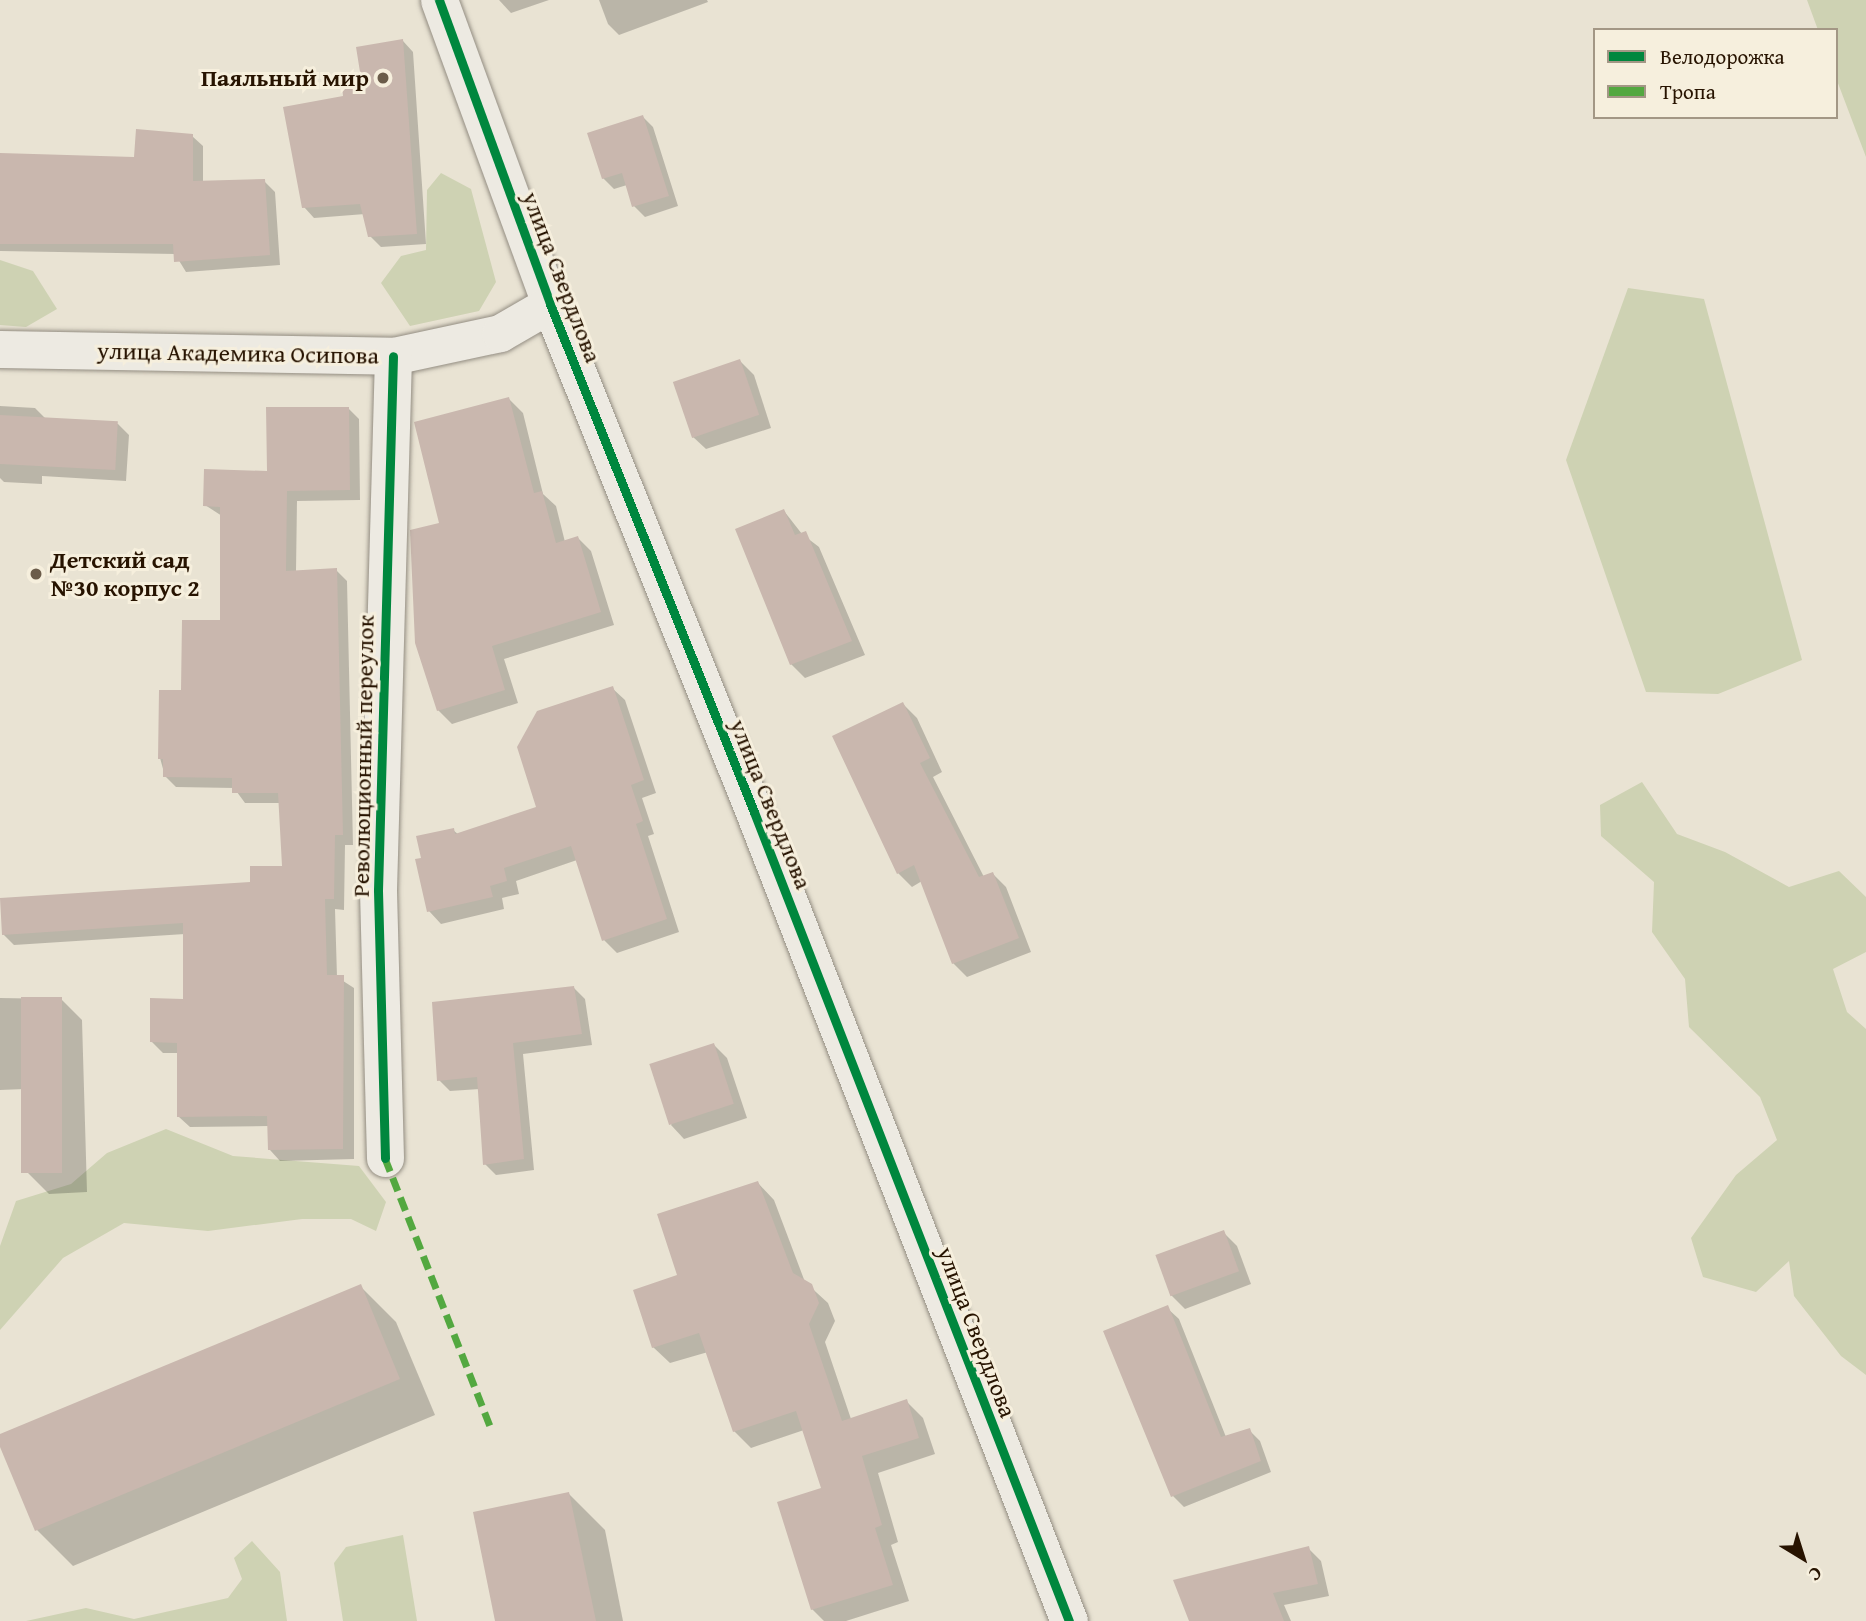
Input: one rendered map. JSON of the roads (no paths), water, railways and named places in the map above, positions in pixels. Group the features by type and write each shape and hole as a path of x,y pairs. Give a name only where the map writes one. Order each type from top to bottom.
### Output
{"street":[{"name":"улица Свердлова","path":"439,0 550,304 754,812 1069,1621"},
{"name":"улица Академика Осипова","path":"0,349 393,356 500,333 550,304"},
{"name":"Революционный переулок","path":"385,1158 378,890 393,356"}],"place":[{"name":"Паяльный мир","path":"383,78"},
{"name":"Детский сад №30 корпус 2","path":"36,574"}]}
